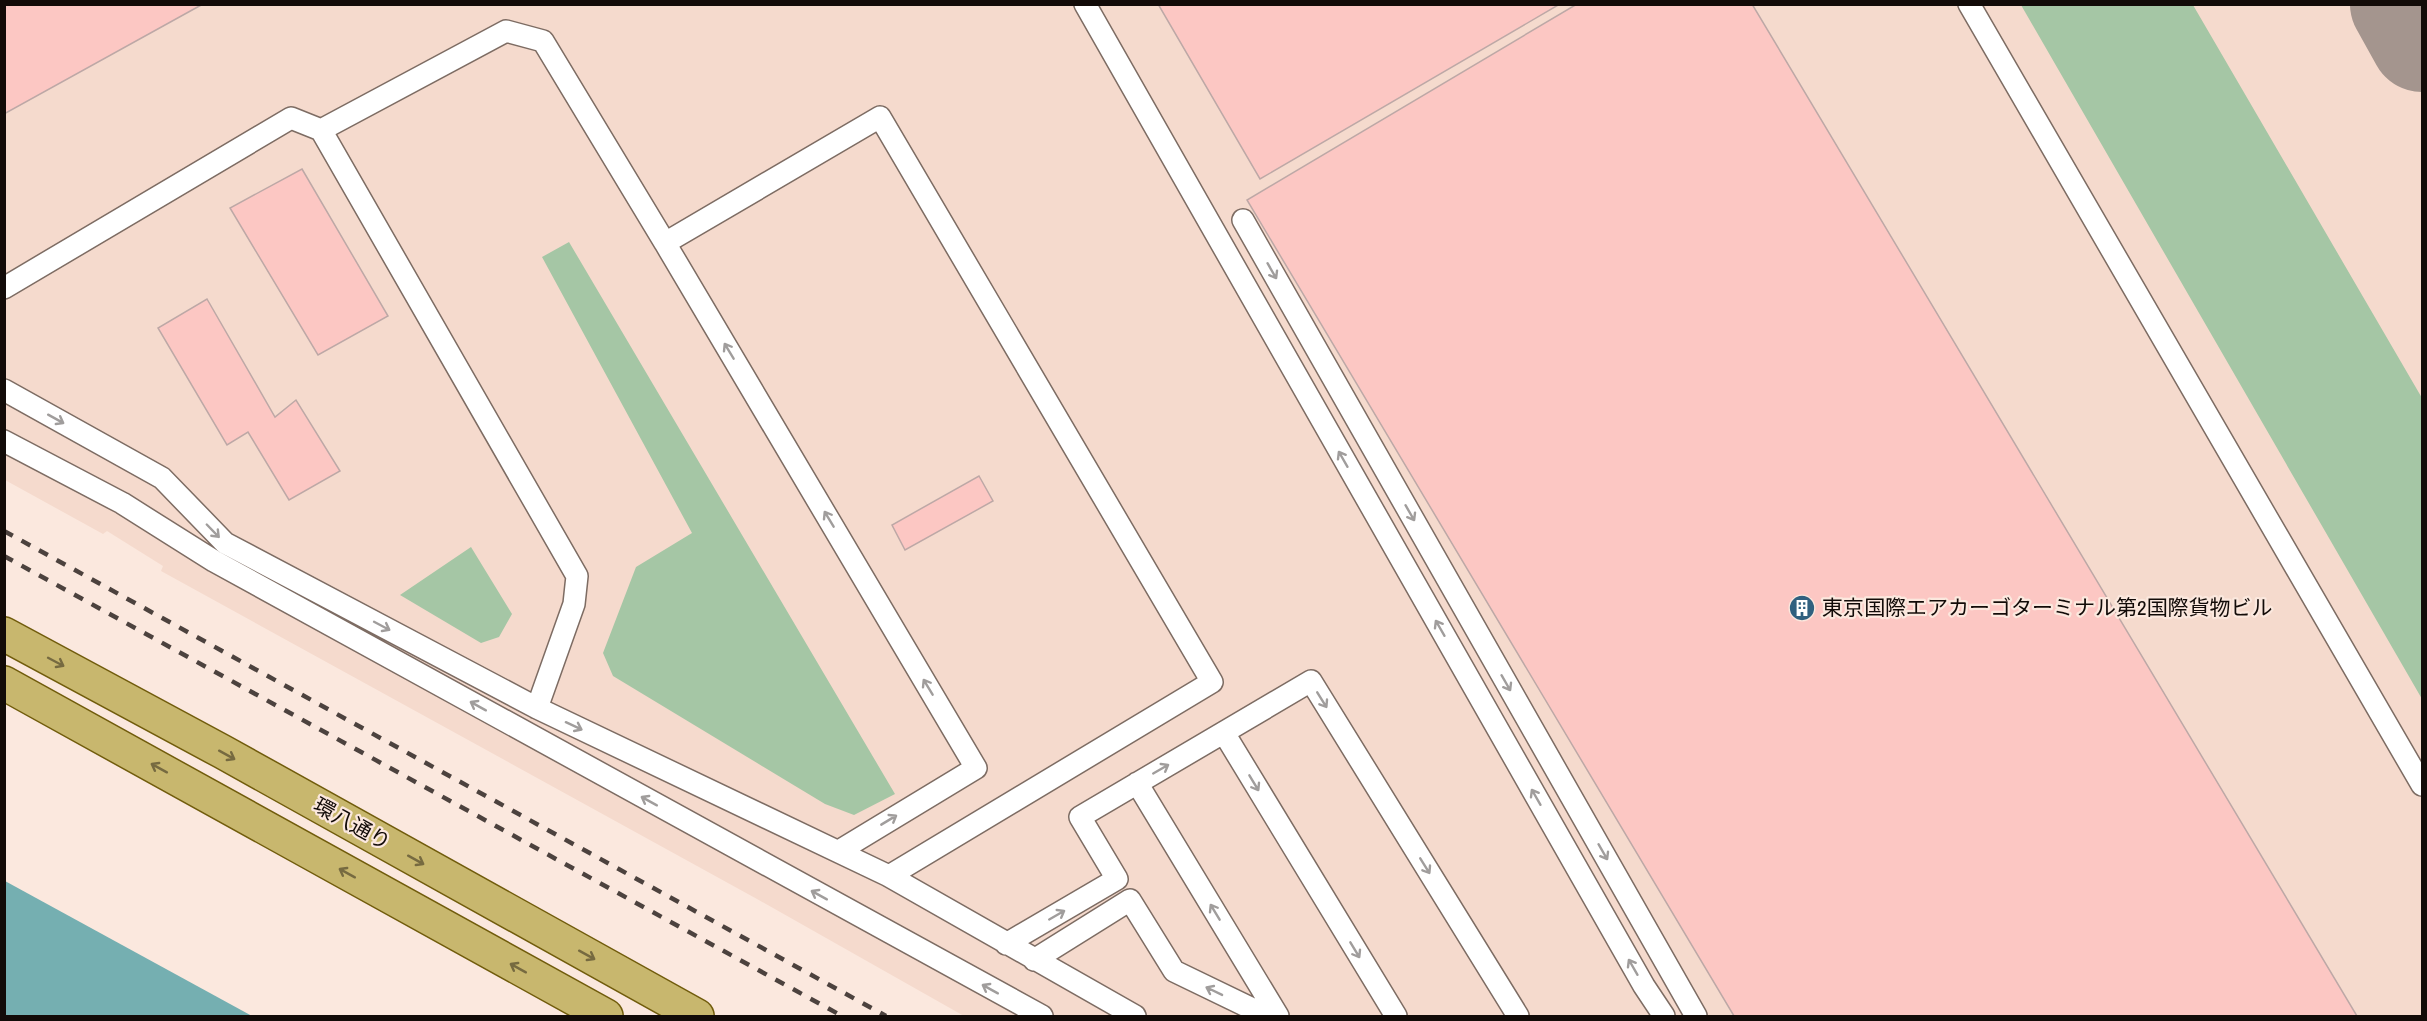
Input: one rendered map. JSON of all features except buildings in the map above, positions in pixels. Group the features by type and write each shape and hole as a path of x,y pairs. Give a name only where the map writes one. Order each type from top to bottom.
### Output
{"main road":[{"name":"環八通り","path":"4,634 223,752 698,1017"},
{"path":"4,683 606,1017"}],"lane":[{"path":"1085,4 1644,987 1664,1017"},
{"path":"1969,4 2422,785"},
{"path":"321,130 506,31 543,41 976,768 840,851"},
{"path":"665,243 880,117 1212,682 890,876"},
{"path":"4,288 291,118 321,130 577,576 573,604 537,708"},
{"path":"1243,220 1696,1017"},
{"path":"4,390 162,478 225,543 537,708 890,876 1135,1017"},
{"path":"4,441 122,503 214,561 1042,1017"},
{"path":"1006,944 1117,879 1080,817 1311,681 1518,1017"},
{"path":"1224,733 1396,1017"},
{"path":"1137,783 1278,1017"},
{"path":"1034,960 1130,900 1174,971 1267,1017"}],"shaded area":[{"path":"4,5 2422,5 2422,1016 964,1016 757,899 161,571 163,566 107,531 103,534 5,480"}],"green space":[{"path":"2021,5 2193,5 2422,398 2422,699"},
{"path":"569,242 895,794 854,815 825,804 613,676 603,653 636,567 692,533 542,257"},
{"path":"471,547 512,614 499,637 481,643 400,595"}],"water":[{"path":"5,881 252,1016 5,1016"}],"taxiway":[{"path":"2402,4 2422,40"}],"railway":[{"path":"4,531 886,1016"},
{"path":"4,556 842,1016"}],"place":[{"name":"東京国際エアカーゴターミナル第2国際貨物ビル","path":"1802,608"}]}
